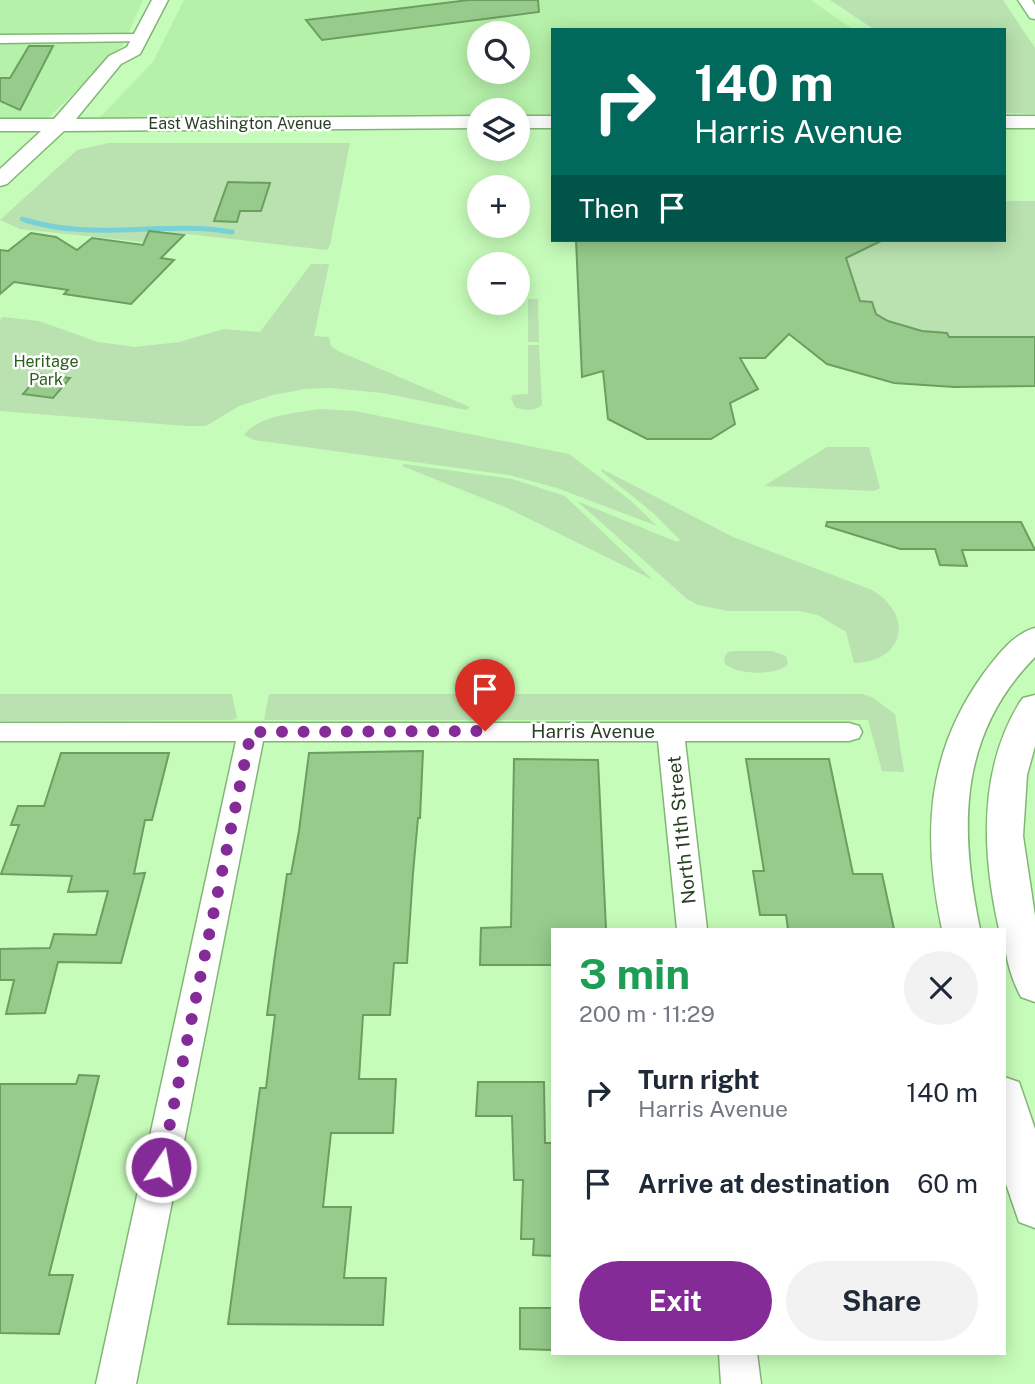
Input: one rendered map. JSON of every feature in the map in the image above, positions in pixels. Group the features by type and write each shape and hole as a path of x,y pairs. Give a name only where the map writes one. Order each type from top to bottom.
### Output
{"main road":[{"path":"0,201 66,130 136,62 138,44 160,0"},
{"name":"East Washington Avenue","path":"0,135 66,130 467,122"},
{"path":"530,122 551,122"},
{"path":"1006,122 1035,122"},
{"name":"East Washington Avenue","path":"0,125 66,130 467,138"},
{"path":"0,180 66,130"},
{"path":"530,138 551,138"},
{"path":"1006,138 1035,138"},
{"path":"961,928 951,891 947,804 960,746 986,692 1018,653 1035,638"},
{"path":"1035,706 1009,770 1003,836 1007,886 1035,986"},
{"path":"1006,1102 1035,1208"}],"street":[{"path":"1025,0 1035,15"},
{"path":"0,38 138,44"},
{"name":"North 11th Street","path":"670,731 692,928"},
{"name":"Harris Avenue","path":"0,732 849,732"},
{"path":"116,1384 251,732"},
{"path":"738,1355 741,1384"}],"shaded area":[{"path":"0,0 143,0 123,45 48,118 0,119"},
{"path":"184,0 811,0 851,28 551,28 551,116 530,117 530,98 467,98 467,117 99,118 153,62"}],"green space":[{"path":"830,0 1003,0 1035,48 1035,114 1006,113 1006,28 872,28"},
{"path":"109,143 350,143 330,245 327,250 161,231 142,242 20,229 0,220 77,150"},
{"path":"1006,201 1035,201 1035,386 954,387 783,326 774,326 751,242 1006,242"},
{"name":"Heritage Park","path":"311,264 329,264 314,336 329,337 331,346 338,351 470,407 466,410 383,393 330,388 273,395 239,406 206,426 0,411 0,320 3,317 39,321 98,342 135,347 179,342 224,329 260,332"},
{"path":"530,299 538,299 539,342 528,342"},
{"path":"528,345 539,345 542,405 525,410 515,407 511,398 513,395 528,394"},
{"path":"320,409 355,411 569,454 630,500 657,526 557,488 509,475 254,440 244,435 250,428 268,419"},
{"path":"827,447 869,447 880,488 874,491 764,486"},
{"path":"404,464 512,479 565,496 653,580 505,507 402,466"},
{"path":"602,469 733,537 872,590 886,601 894,612 898,636 893,646 884,655 871,661 854,663 846,632 818,615 799,611 728,611 698,605 687,599 577,501 677,542 680,540 653,513 601,471"},
{"path":"772,651 786,656 788,664 776,671 757,673 738,670 725,664 724,658 728,652"},
{"path":"0,694 232,694 237,718 0,721"},
{"path":"269,694 862,694 872,697 895,714 904,772 882,771 868,720 264,720"}],"building":[{"path":"469,0 538,0 539,12 322,40 306,20"},
{"path":"29,46 53,46 20,110 0,101 0,78 10,78"},
{"path":"228,182 270,183 261,211 240,211 237,222 214,221"},
{"path":"149,231 184,235 161,258 174,260 131,304 64,294 68,290 14,282 0,294 0,250 8,251 31,233 56,237 77,250 92,238 143,245"},
{"path":"576,242 879,242 846,258 860,301 872,302 876,314 888,321 922,331 947,333 949,337 1035,337 1035,386 954,387 894,383 827,364 789,334 765,358 740,358 758,389 730,403 735,424 711,439 647,439 608,419 603,371 582,377"},
{"path":"40,374 70,378 53,398 23,394"},
{"path":"827,522 1021,522 1035,550 962,550 967,566 940,565 935,549 900,549 826,526"},
{"path":"423,751 407,963 394,963 390,1015 363,1015 359,1079 396,1079 393,1133 331,1133 323,1207 351,1207 344,1278 386,1278 383,1325 228,1324 260,1088 266,1088 275,1015 267,1015 274,962 287,874 291,874 299,831 309,753"},
{"path":"61,753 169,753 152,820 145,820 134,874 145,873 121,963 58,962 45,1013 6,1014 14,980 0,980 0,949 50,948 54,934 96,935 108,891 68,892 72,876 1,874 19,825 11,825 18,806 44,806"},
{"path":"514,759 598,760 606,928 551,928 551,965 480,965 481,928 511,927"},
{"path":"746,759 829,759 853,874 882,874 894,928 788,928 786,915 760,915 753,871 764,871"},
{"path":"79,1075 99,1076 49,1275 73,1275 59,1334 0,1333 0,1084 76,1084"},
{"path":"478,1082 544,1082 545,1143 551,1143 551,1256 533,1255 534,1239 521,1239 523,1180 514,1180 512,1116 476,1116"},
{"path":"520,1308 551,1308 551,1350 520,1349"}],"waterway":[{"path":"25,220 78,229 180,228 232,232"},
{"path":"25,220 31,222"}],"route":[{"path":"161,1167 251,732 485,731"}]}
